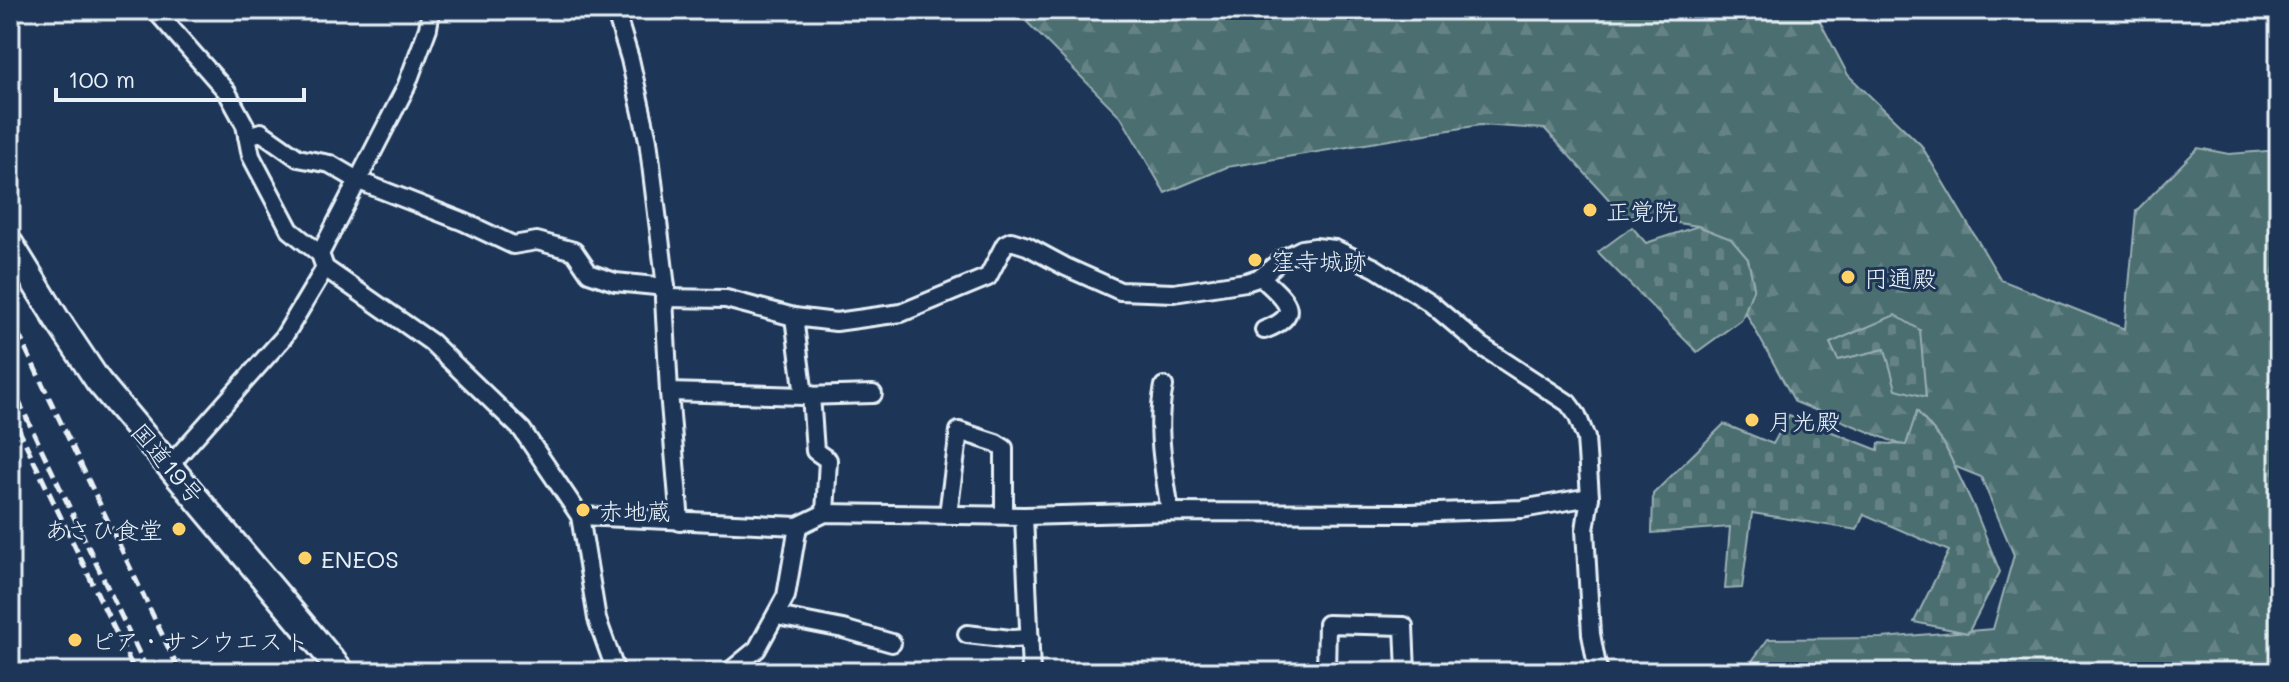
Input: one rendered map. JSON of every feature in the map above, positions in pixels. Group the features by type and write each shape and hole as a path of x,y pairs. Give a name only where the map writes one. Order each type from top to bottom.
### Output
{"highway":[{"name":"国道19号","path":"10,243 98,381 342,672"}],"street":[{"path":"155,10 227,92 245,125 251,156 290,230 322,261 431,342 522,430 580,516 597,619 616,672"},
{"path":"170,465 283,338 406,87 428,28 431,10"},
{"path":"615,10 630,59 648,140 665,293 669,392 680,522"},
{"path":"247,136 261,132 298,158 330,164 359,181 464,222 513,245 537,241 574,251 589,273 615,282 665,293 726,299 794,317 836,322 901,313 988,277 1005,244 1011,241 1120,291 1174,293 1261,277 1282,259 1302,249 1335,249 1375,268 1429,302 1481,346 1568,403 1577,415 1586,438 1590,497 1585,527 1588,589 1591,634 1600,672"},
{"path":"1261,277 1284,299 1288,310 1282,323 1264,330"},
{"path":"794,317 815,451 828,460 825,513"},
{"path":"1164,386 1159,434 1170,512"},
{"path":"669,392 807,396 873,394"},
{"path":"948,514 959,431 1004,448 1004,515"},
{"path":"580,516 798,526 825,513 1024,516 1458,511 1522,509 1590,497"},
{"path":"1024,516 1031,672"},
{"path":"729,672 752,664 757,649 777,616 786,596 798,526"},
{"path":"777,616 843,629 892,643"},
{"path":"1326,672 1327,624 1404,626 1406,672"},
{"path":"967,634 1030,638"}],"green space":[{"path":"1015,10 1814,10 1848,75 1921,145 2001,280 2125,329 2136,211 2198,148 2229,154 2279,150 2279,672 1744,672 1768,639 1882,638 1993,629 2014,555 1981,477 1795,402 1698,226 1623,215 1545,129 1480,125 1227,167 1165,193 1121,117"},
{"path":"1698,226 1731,239 1748,259 1754,287 1742,319 1697,352 1598,252 1632,227 1646,243"},
{"path":"1895,315 1920,330 1926,397 1896,389 1885,349 1838,360 1830,343"},
{"path":"1917,411 1943,442 2000,572 1968,633 1914,622 1949,551 1864,514 1857,530 1752,513 1742,588 1725,589 1730,527 1652,533 1653,494 1724,424 1773,444 1789,415 1878,450 1879,443 1906,445"}],"waterway":[{"path":"1827,672 1860,668 1908,672"}],"railway":[{"path":"10,316 180,672"},
{"path":"10,383 148,672"},
{"path":"10,411 135,672"}],"place":[{"name":"正覚院","path":"1590,210"},
{"name":"窪寺城跡","path":"1255,260"},
{"name":"円通殿","path":"1848,277"},
{"name":"月光殿","path":"1752,420"},
{"name":"赤地蔵","path":"583,510"},
{"name":"あさひ食堂","path":"179,529"},
{"name":"ENEOS","path":"305,558"},
{"name":"ピア・サンウエスト","path":"75,640"}]}
